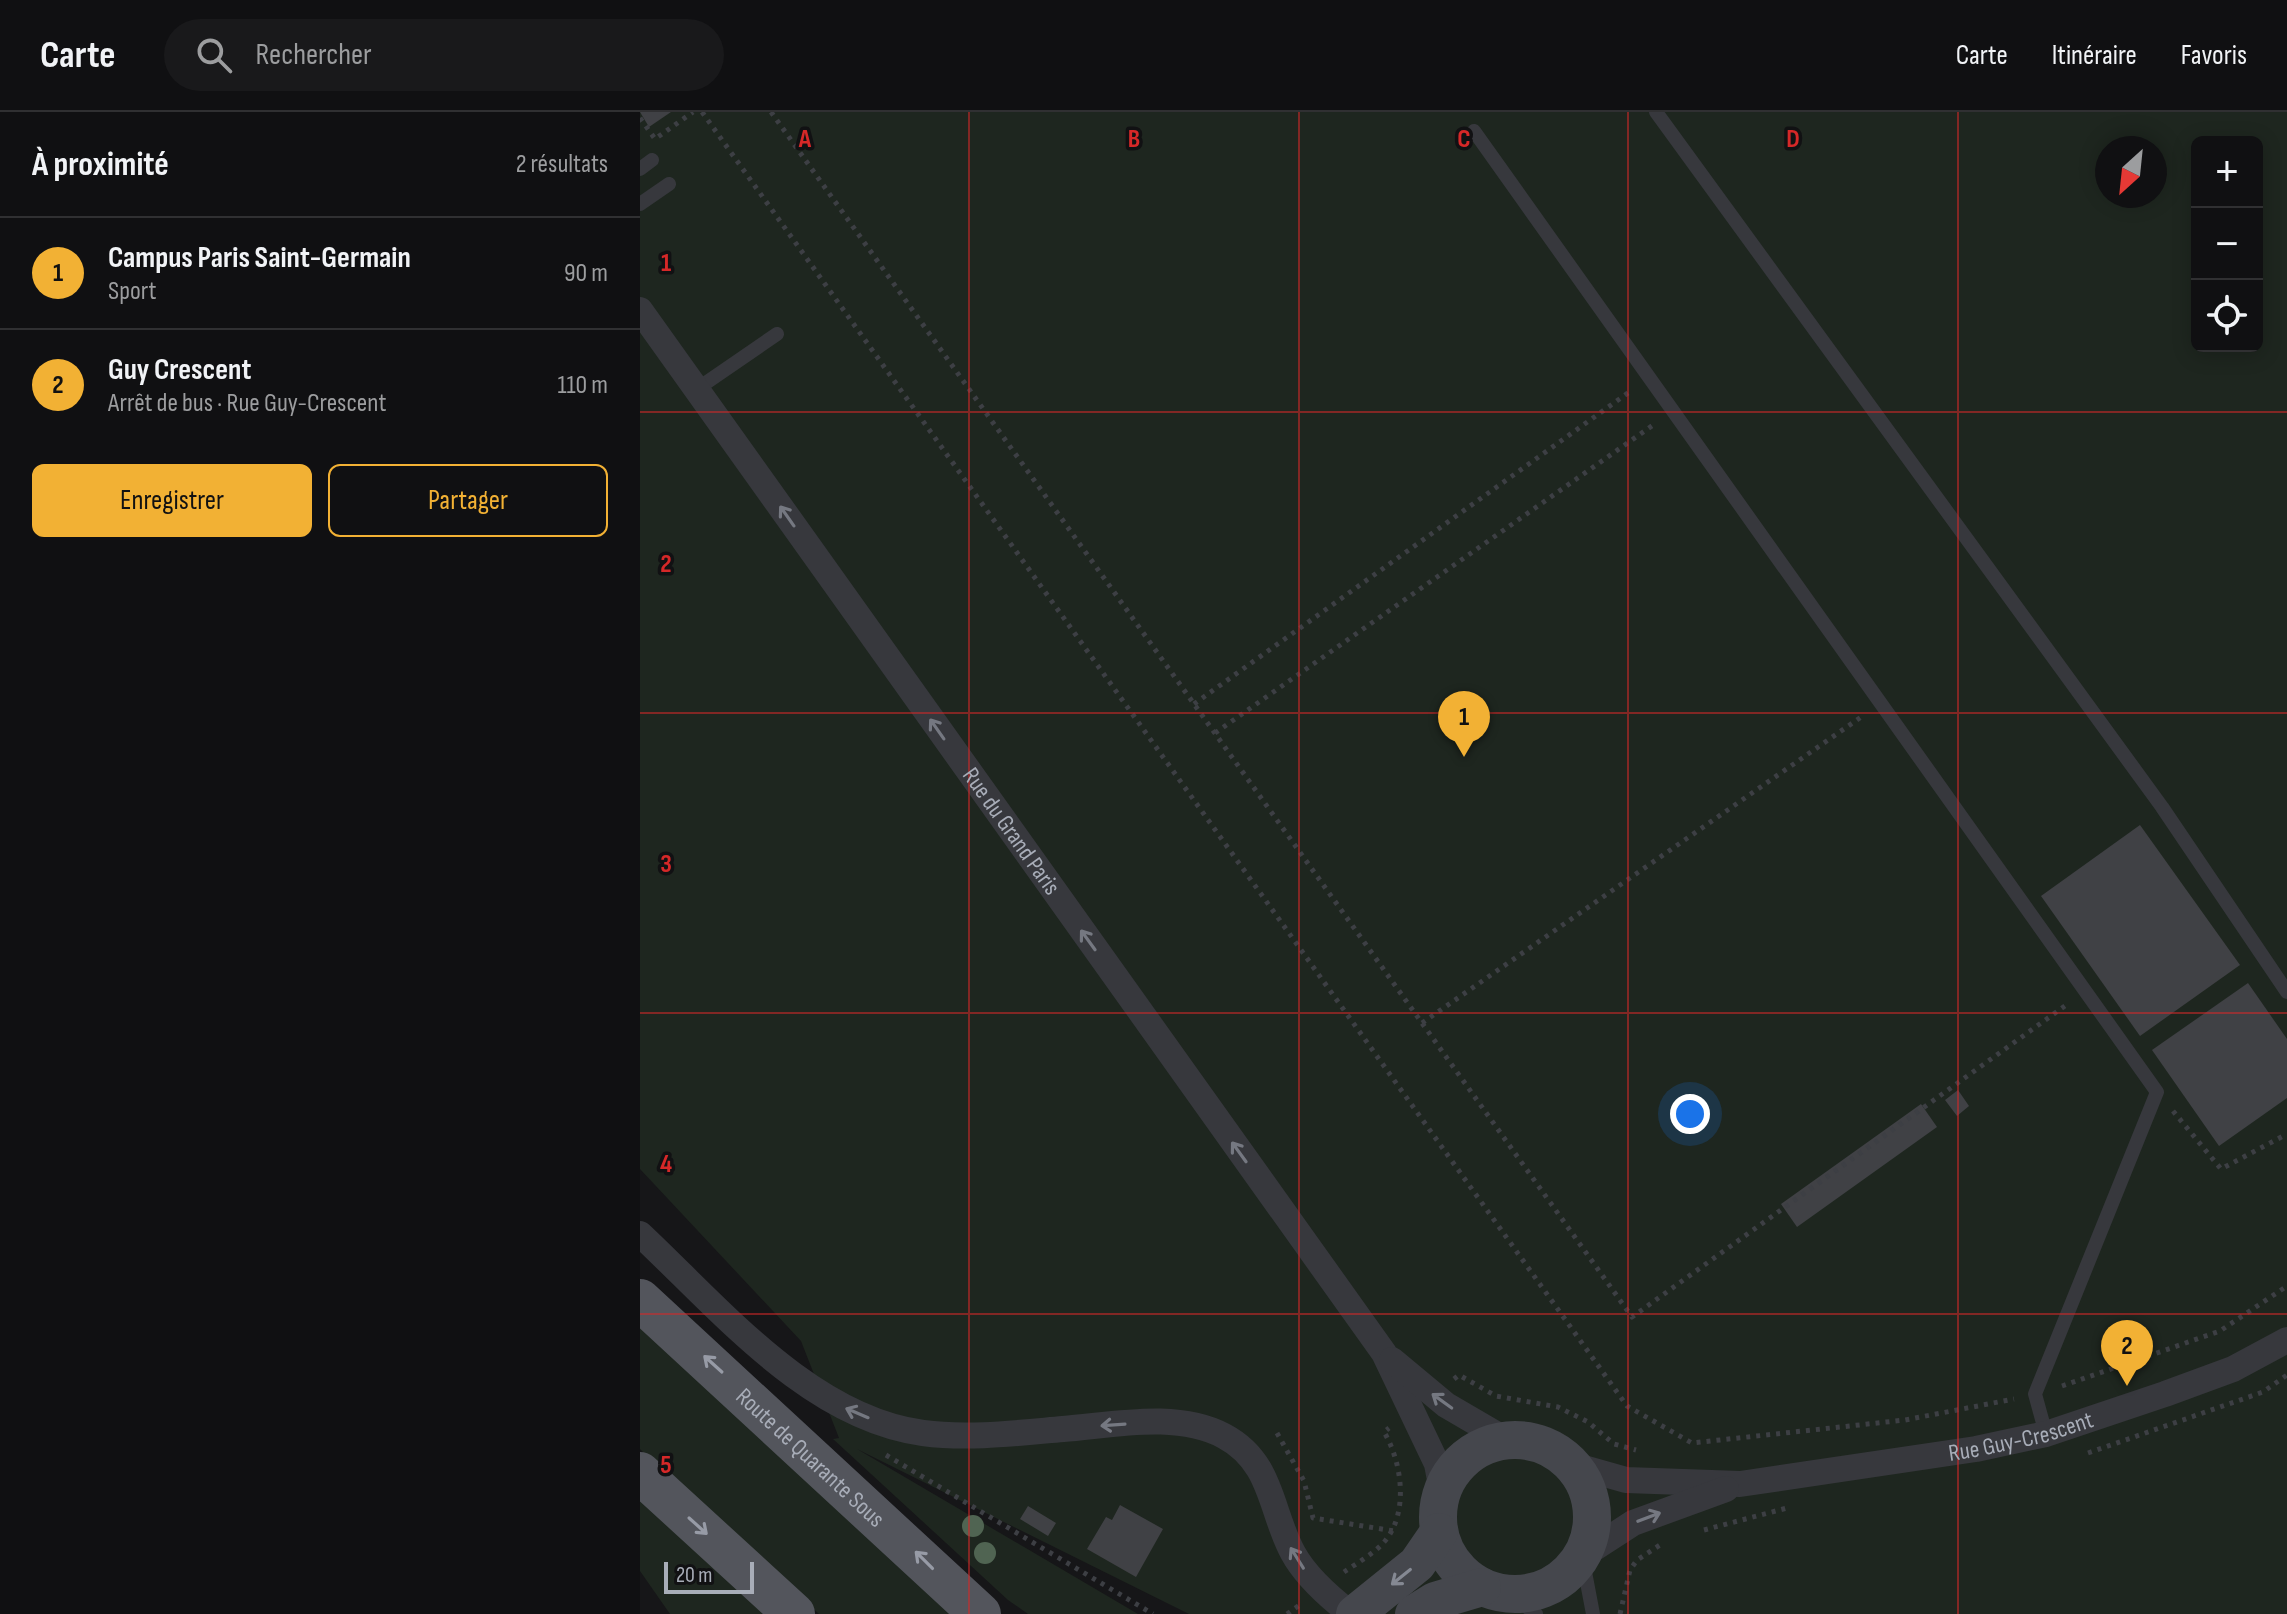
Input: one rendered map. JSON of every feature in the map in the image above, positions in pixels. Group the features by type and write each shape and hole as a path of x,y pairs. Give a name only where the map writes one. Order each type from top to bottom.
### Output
{"main road":[{"name":"Route de Quarante Sous","path":"640,1300 980,1614"},
{"path":"640,1473 794,1614"}],"street":[{"name":"Rue du Grand Paris","path":"640,310 1384,1353 1437,1464 1442,1490"},
{"path":"640,1234 799,1382 859,1414 922,1433 1010,1433 1188,1423 1224,1436 1248,1454 1268,1484 1291,1549 1322,1588 1353,1614 1417,1564 1439,1532 1442,1490 1454,1469 1472,1452 1506,1440 1543,1444 1573,1465 1588,1489 1593,1516 1582,1556 1572,1570 1544,1589 1509,1598 1435,1601 1414,1614"},
{"name":"Rue Guy-Crescent","path":"1573,1465 1626,1480 1740,1484 1976,1449 2046,1434 2233,1369 2287,1340"},
{"name":"Rue du Grand Paris","path":"1384,1353 1432,1394 1506,1440"},
{"name":"Rue Guy-Crescent","path":"1582,1556 1633,1523 1740,1484"},
{"path":"1439,1532 1459,1570 1509,1598"}],"lane":[{"path":"1656,112 2162,807 2287,992"},
{"path":"1474,131 2157,1092 2035,1394 2046,1434"},
{"path":"640,204 669,184"},
{"path":"697,389 777,334"},
{"path":"1582,1556 1593,1614"}],"path":[{"path":"640,118 655,139 693,112"},
{"path":"702,112 1627,1406 1692,1443 1905,1420 2035,1394 2220,1331 2287,1286"},
{"path":"771,112 1632,1317 2085,991"},
{"path":"1194,704 1650,378"},
{"path":"1215,733 1674,411"},
{"path":"1422,1023 1881,703"},
{"path":"2157,1092 2221,1169 2287,1134"},
{"path":"1432,1394 1459,1375 1496,1396 1558,1407 1588,1422 1614,1444 1644,1453 1653,1481"},
{"path":"1287,1614 1384,1543 1392,1530 1400,1468 1384,1432 1411,1411"},
{"path":"1277,1433 1304,1481 1313,1518 1402,1533"}],"shaded area":[{"path":"640,112 2287,112 2287,1614 1189,1614 857,1449 1138,1614 1028,1614 1008,1600 833,1439 839,1438 801,1341 640,1169"},
{"path":"640,1318 960,1614 819,1614 655,1464 640,1449"},
{"path":"640,1496 768,1614 670,1614 640,1571"}],"building":[{"path":"640,112 671,112 649,127"},
{"path":"2140,825 2240,965 2140,1036 2041,896"},
{"path":"2248,983 2287,1039 2287,1098 2219,1146 2152,1050"},
{"path":"1958,1090 1969,1106 1957,1116 1945,1100"},
{"path":"1921,1104 1937,1127 1797,1227 1781,1204"},
{"path":"1120,1505 1163,1529 1136,1577 1087,1549 1106,1517 1112,1520"},
{"path":"1028,1506 1056,1523 1048,1536 1020,1519"}],"place":[{"name":"Campus Paris Saint-Germain","path":"1464,757"},
{"name":"Guy Crescent","path":"2127,1386"}]}
